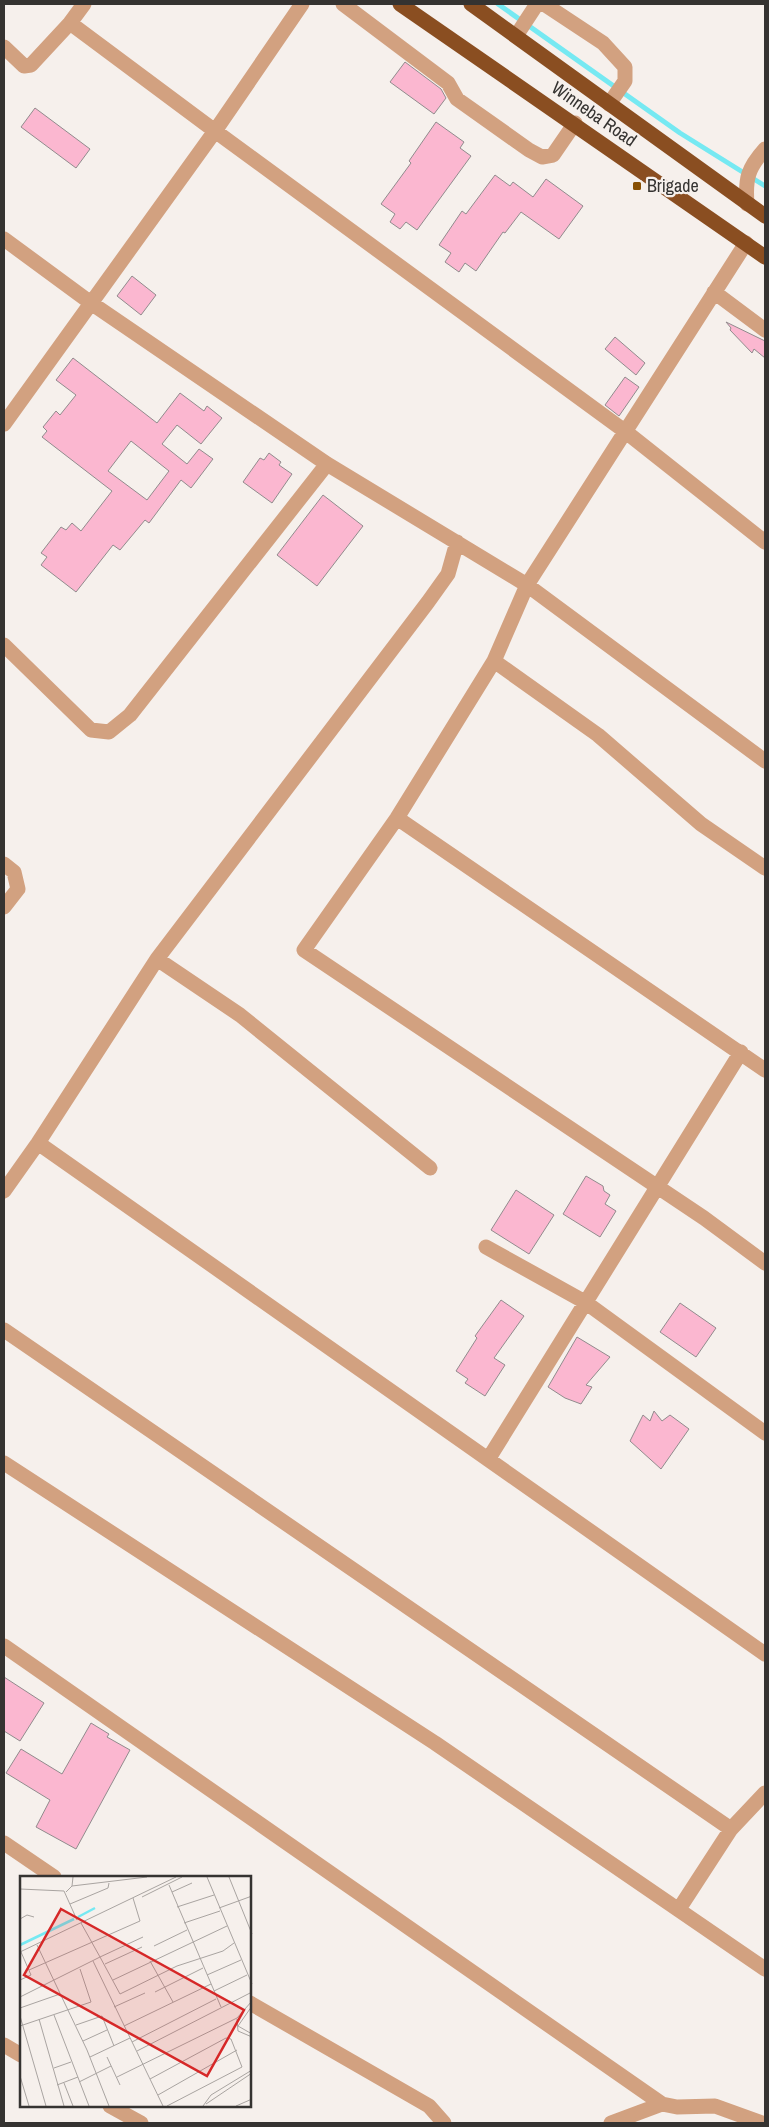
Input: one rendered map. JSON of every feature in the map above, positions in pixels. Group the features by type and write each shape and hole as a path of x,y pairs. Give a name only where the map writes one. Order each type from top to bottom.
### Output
{"highway":[{"name":"Winneba Road","path":"400,4 575,123 765,257"},
{"name":"Winneba Road","path":"471,4 765,216"}],"street":[{"path":"4,47 24,66 31,66 70,23 84,4"},
{"path":"6,416 91,303 215,131 302,4"},
{"path":"343,4 448,82 457,98 529,150 542,157 553,155 575,123"},
{"path":"516,36 537,4"},
{"path":"544,4 603,43 625,67 625,81 609,104"},
{"path":"70,23 626,432 765,542"},
{"path":"748,204 745,184 752,164 765,149"},
{"path":"4,239 91,303 327,464 527,585 765,761"},
{"path":"746,242 527,585 494,661 397,818 304,950 658,1187 765,1263"},
{"path":"714,292 765,330"},
{"path":"4,645 91,730 109,732 130,715 327,464"},
{"path":"4,1192 158,959 448,574 457,542"},
{"path":"494,661 598,735 701,824 765,868"},
{"path":"397,818 765,1070"},
{"path":"4,864 14,872 18,889 4,907"},
{"path":"158,959 240,1015 430,1168"},
{"path":"489,1458 741,1052"},
{"path":"38,1143 371,1378 489,1458 765,1654"},
{"path":"486,1247 585,1302 765,1433"},
{"path":"4,1330 731,1829"},
{"path":"4,1463 436,1743 765,1969"},
{"path":"4,1646 662,2104 715,2106 762,2123"},
{"path":"679,1909 731,1829 765,1793"},
{"path":"4,1843 53,1876"},
{"path":"251,2004 429,2106 444,2123"},
{"path":"4,2045 20,2054"},
{"path":"611,2123 662,2104"},
{"path":"112,2107 141,2123"}],"building":[{"path":"405,62 441,89 446,98 434,114 390,82"},
{"path":"35,108 90,149 76,168 21,127"},
{"path":"436,122 464,142 460,148 471,156 417,230 406,222 400,229 390,222 395,214 381,204 411,163 409,161"},
{"path":"495,175 510,186 513,182 533,197 546,179 583,206 559,239 521,212 505,233 503,232 476,271 465,263 459,272 445,262 451,253 439,245 462,211 466,214"},
{"path":"132,276 156,295 141,315 117,296"},
{"path":"726,322 765,341 765,358 754,349 752,353 730,330 731,328"},
{"path":"615,337 645,363 636,375 605,349"},
{"path":"73,358 157,423 180,393 204,411 207,406 222,418 201,444 177,425 162,444 187,464 199,449 213,459 191,488 181,480 149,523 145,520 120,550 113,545 76,592 41,565 47,557 41,553 61,527 66,530 72,523 81,531 112,491 42,437 47,431 43,427 56,411 60,415 76,395 56,380","holes":["131,441 169,471 147,500 108,471"]},
{"path":"625,377 639,387 619,416 605,405"},
{"path":"269,453 281,462 279,465 292,474 272,503 243,482 260,458 264,460"},
{"path":"323,495 363,526 317,586 277,555"},
{"path":"586,1176 603,1186 604,1191 610,1195 605,1204 616,1211 600,1237 563,1214"},
{"path":"516,1190 554,1215 529,1254 491,1230"},
{"path":"501,1300 524,1316 494,1358 505,1365 485,1396 465,1383 468,1379 456,1371 477,1338 475,1336"},
{"path":"680,1303 716,1328 696,1357 660,1332"},
{"path":"577,1337 610,1357 586,1385 592,1387 581,1404 565,1398 548,1387"},
{"path":"654,1411 662,1421 670,1415 689,1429 661,1469 630,1441 643,1415 650,1421"},
{"path":"4,1677 44,1703 20,1741 4,1731"},
{"path":"91,1723 109,1734 107,1737 130,1750 76,1849 36,1827 50,1800 6,1773 21,1749 62,1774"}],"waterway":[{"path":"498,4 680,133 765,186"}],"place":[{"name":"Brigade","path":"637,186"}]}
